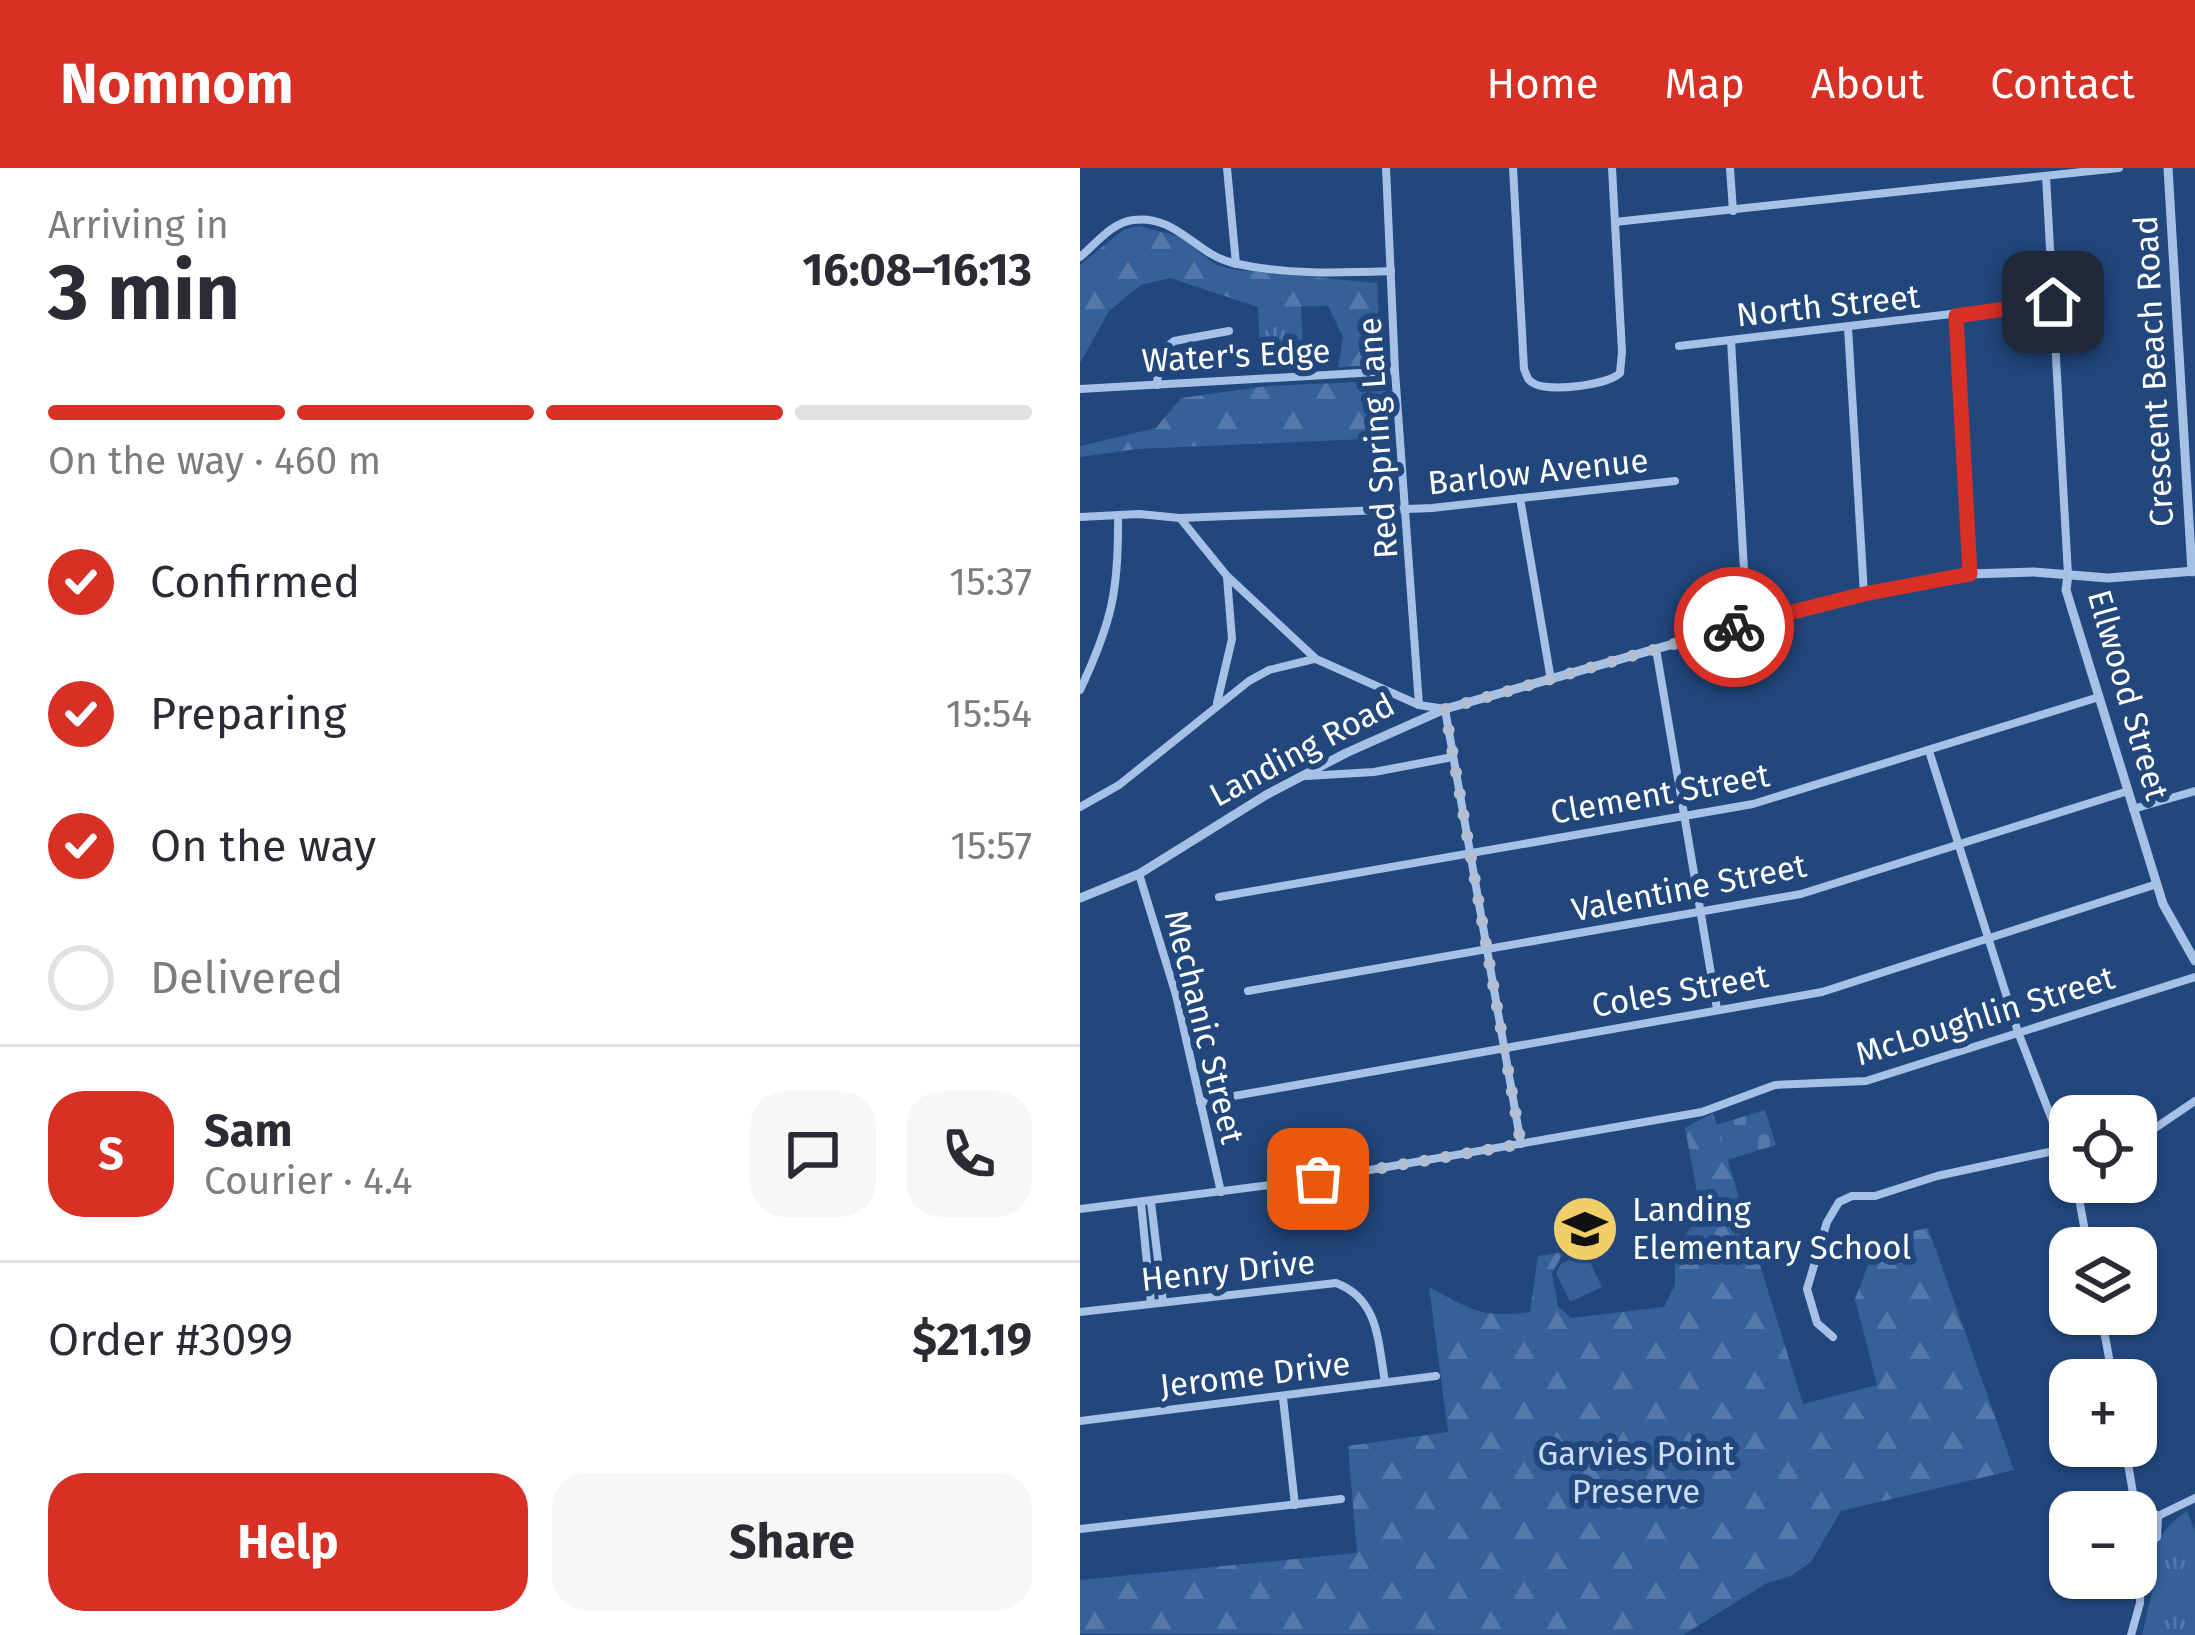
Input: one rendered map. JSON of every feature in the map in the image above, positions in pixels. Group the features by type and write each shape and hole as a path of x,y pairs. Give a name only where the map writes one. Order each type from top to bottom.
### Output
{"street":[{"path":"1227,168 1236,263"},
{"name":"Red Spring Lane","path":"1386,168 1419,705"},
{"path":"1513,168 1523,355 1528,379 1541,387 1604,383 1620,373 1612,168"},
{"path":"1730,168 1732,212"},
{"path":"1615,222 2119,168"},
{"name":"Crescent Beach Road","path":"2168,168 2190,453 2194,572"},
{"path":"2046,176 2068,575"},
{"path":"1080,257 1111,229 1133,220 1168,224 1219,259 1236,263 1321,274 1391,271"},
{"name":"North Street","path":"1679,346 2053,302"},
{"path":"1956,316 1970,574"},
{"path":"1848,327 1864,594"},
{"path":"1157,385 1162,351 1167,346 1229,331"},
{"path":"1731,340 1747,623"},
{"name":"Water's Edge","path":"1080,389 1395,371"},
{"name":"Barlow Avenue","path":"1080,518 1407,510 1675,481"},
{"path":"1520,498 1551,680"},
{"path":"1080,690 1102,644 1116,595 1118,515"},
{"path":"1180,518 1227,576 1316,659 1419,705 1445,709 1521,1144"},
{"name":"Landing Road","path":"1080,898 1138,874 1301,776 1445,709 1747,623 1970,574 2108,578 2194,572"},
{"name":"Ellwood Street","path":"2068,575 2066,590 2133,809 2175,930 2195,961"},
{"path":"1216,705 1232,639 1227,576"},
{"path":"1656,649 1717,1009"},
{"path":"1080,807 1119,785 1216,705 1269,670 1316,659"},
{"name":"Clement Street","path":"1220,897 1788,796 2099,697"},
{"path":"1929,751 2018,1033 2049,1113"},
{"path":"1301,776 1374,772 1453,757"},
{"name":"Valentine Street","path":"1248,991 1801,894 2128,791"},
{"path":"2133,809 2195,791"},
{"name":"Mechanic Street","path":"1138,874 1176,995 1221,1193"},
{"name":"Coles Street","path":"1200,1102 1838,988 2158,884"},
{"name":"McLoughlin Street","path":"1080,1209 1221,1193 1708,1112 1775,1085 1866,1081 2195,977"},
{"path":"2157,1127 2195,1101"},
{"path":"1833,1337 1817,1323 1807,1289 1827,1222 1839,1202 2049,1152"},
{"path":"1146,1203 1163,1302"},
{"path":"1146,1203 1151,1304"},
{"name":"Henry Drive","path":"1080,1312 1336,1283 1361,1298 1372,1315 1385,1382"},
{"name":"Jerome Drive","path":"1080,1420 1436,1376"},
{"path":"1283,1398 1295,1505"},
{"path":"2157,1537 2158,1516 2195,1498"},
{"path":"1080,1529 1341,1499"},
{"path":"2131,1635 2140,1599"}],"green space":[{"path":"1140,226 1180,237 1216,265 1377,283 1381,365 1338,367 1343,337 1328,306 1258,307 1170,278 1141,285 1109,311 1080,363 1080,265 1123,230"},
{"path":"1301,305 1303,352 1260,354 1258,307"},
{"path":"1385,381 1388,438 1137,449 1080,457 1080,446 1156,428 1181,398 1267,386"},
{"path":"1765,1110 1776,1145 1727,1160 1716,1125"},
{"name":"Garvies Point Preserve","path":"1713,1113 1803,1404 1877,1385 1855,1299 1878,1239 1928,1228 2014,1470 1841,1511 1811,1562 1683,1635 1080,1634 1080,1580 1357,1553 1348,1446 1448,1432 1429,1287 1477,1310 1530,1312 1538,1256 1564,1252 1552,1273 1558,1306 1571,1318 1664,1307 1675,1285 1675,1250 1697,1218 1685,1128"},
{"path":"1585,1252 1602,1287 1570,1302 1556,1273 1561,1264"},
{"path":"2187,1511 2195,1532 2195,1635 2142,1635 2150,1599 2157,1599 2157,1544"}],"way so far":[{"path":"1318,1179 1521,1144 1445,709 1734,627"}],"place":[{"name":"Landing Elementary School","path":"1585,1229"}],"route":[{"path":"1734,627 1864,594 1970,574 1956,316 2053,302"}]}
